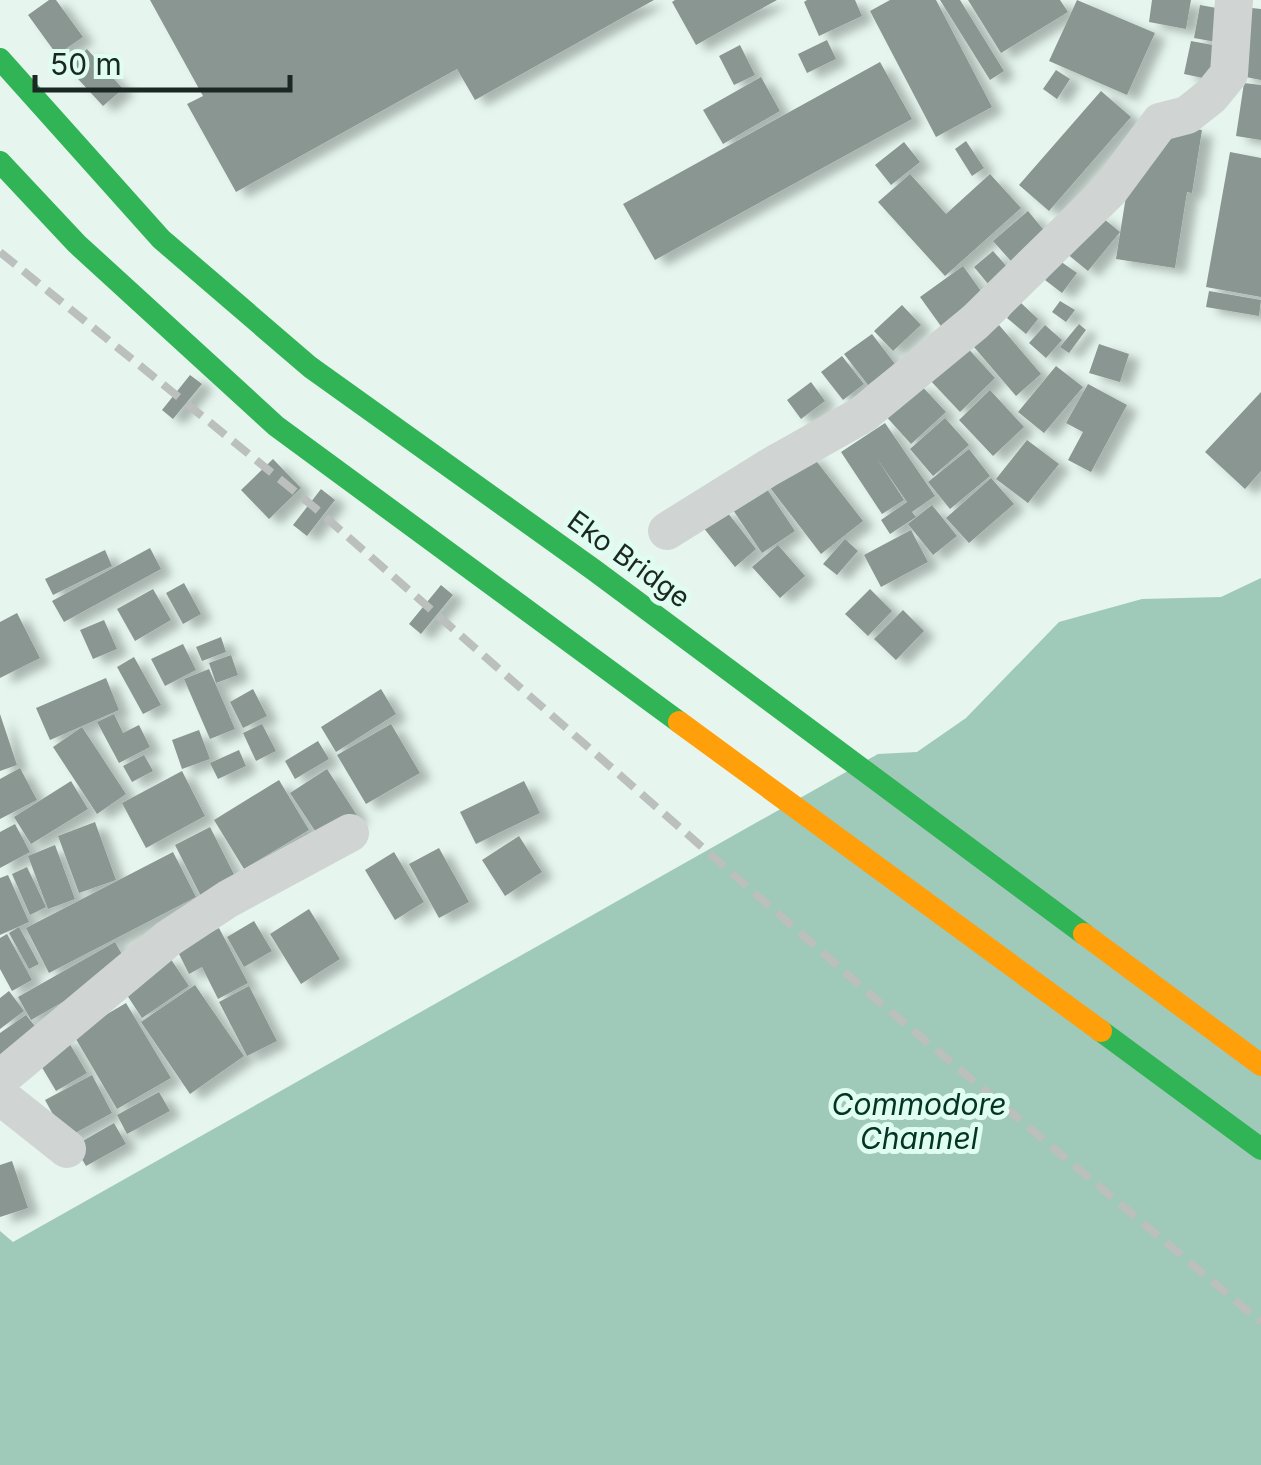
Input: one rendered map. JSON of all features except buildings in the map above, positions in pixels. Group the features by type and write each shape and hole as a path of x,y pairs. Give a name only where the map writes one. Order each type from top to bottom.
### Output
{"highway":[{"name":"Eko Bridge","path":"0,59 161,239 310,367 610,581 1261,1066"},
{"path":"0,162 77,244 276,426 1261,1150"}],"street":[{"path":"668,531 862,415 975,322 1109,192 1160,122 1187,115 1229,74 1234,0"},
{"path":"0,1079 169,938 228,899 350,833"},
{"path":"0,1096 67,1149"}],"water":[{"name":"Commodore Channel","path":"1261,578 1261,1465 0,1465 0,1231 13,1242 878,754 917,752 966,718 1059,622 1142,599 1221,597"}],"railway":[{"path":"0,252 314,507 871,995 1261,1322"}],"traffic: fast":[{"path":"0,59 161,239 310,367 594,570 1084,934"},
{"path":"0,162 77,244 276,426 679,722"},
{"path":"1101,1031 1261,1149"}],"traffic: slow":[{"path":"679,722 1101,1031"},
{"path":"1084,934 1261,1065"}]}
